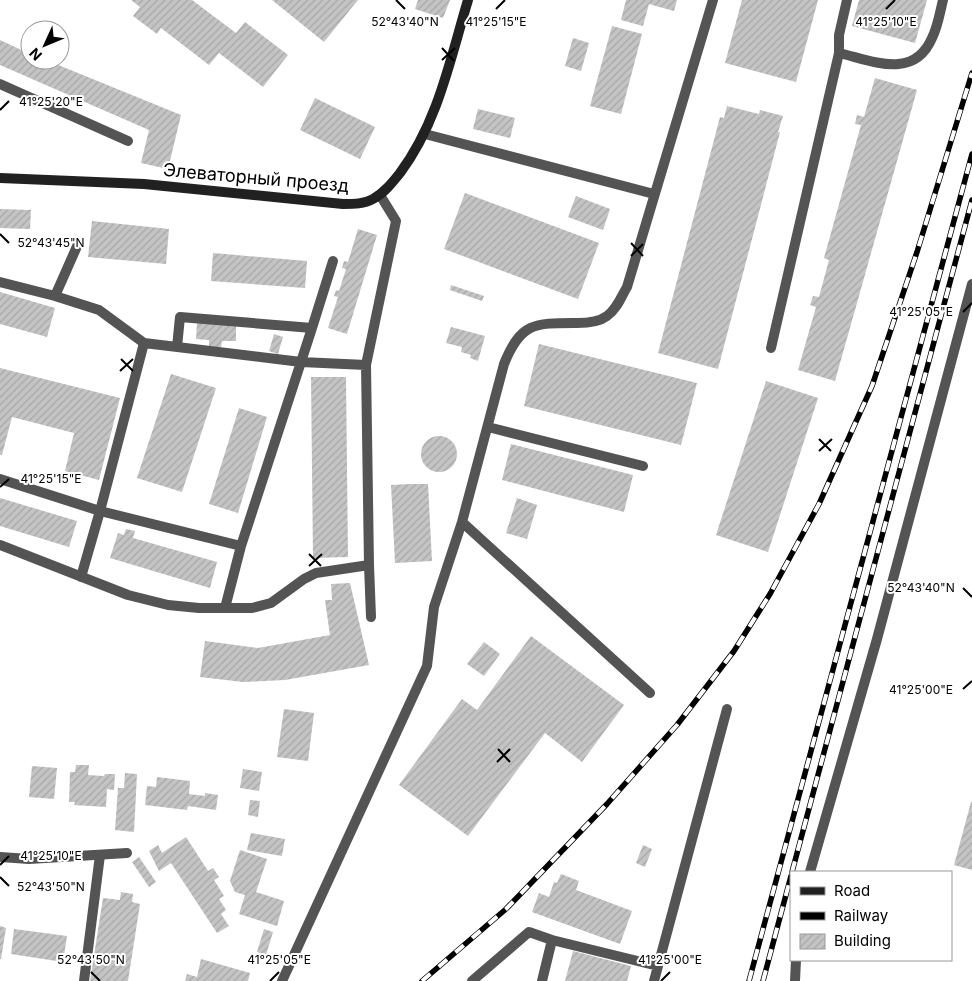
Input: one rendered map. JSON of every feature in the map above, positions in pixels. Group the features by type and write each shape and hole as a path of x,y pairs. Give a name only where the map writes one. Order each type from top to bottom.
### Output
{"street":[{"name":"Элеваторный проезд","path":"0,178 144,184 343,204 363,203 380,195 402,170 425,134 438,104 468,0"},
{"path":"282,981 427,666 434,607 462,522 504,364 512,345 519,335 529,328 586,323 598,320 607,316 618,303 627,287 713,0"},
{"path":"771,348 839,53 839,34 847,0"},
{"path":"839,53 888,64 902,64 913,61 922,54 933,37 943,0"},
{"path":"0,84 128,141"},
{"path":"425,134 654,194"},
{"path":"371,617 368,564 366,366 396,222 380,195"},
{"path":"55,296 78,244"},
{"path":"224,608 241,546 333,261"},
{"path":"0,282 99,310 144,343 301,362 366,366"},
{"path":"810,871 877,639 972,284"},
{"path":"177,347 180,317 312,328"},
{"path":"81,576 144,343"},
{"path":"488,427 643,466"},
{"path":"0,479 100,511 241,546"},
{"path":"462,522 650,693"},
{"path":"0,545 128,595 168,605 199,608 252,608 271,603 304,579 316,573 368,564"},
{"path":"654,981 727,709"},
{"path":"0,857 29,860 127,853"},
{"path":"84,981 100,855"},
{"path":"472,981 529,932 552,940 658,966"},
{"path":"542,981 552,940"},
{"path":"794,981 796,961"}],"building":[{"path":"131,0 192,0 236,33 245,22 288,55 263,87 219,53 209,65 161,28 157,34 133,16 140,7"},
{"path":"272,0 358,0 324,42"},
{"path":"418,0 450,0 443,18 415,9"},
{"path":"626,0 677,0 674,11 649,4 643,26 621,20"},
{"path":"742,0 818,0 796,82 725,63"},
{"path":"859,0 927,0 915,43 852,26"},
{"path":"612,26 642,34 621,114 590,106"},
{"path":"573,38 589,43 581,71 565,66"},
{"path":"0,40 20,49 20,70 70,70 181,115 168,169 141,163 149,130 0,65"},
{"path":"875,78 917,90 835,381 798,370 816,307 810,305 813,296 819,297 829,260 824,258 861,125 855,124 857,115 864,117"},
{"path":"315,98 375,127 360,159 300,130"},
{"path":"727,106 759,114 760,110 783,116 718,369 658,353 720,117 724,118"},
{"path":"478,109 515,118 510,138 473,129"},
{"path":"465,193 599,243 578,299 444,249"},
{"path":"576,196 610,209 603,230 568,217"},
{"path":"0,209 31,210 30,229 0,228"},
{"path":"92,221 169,229 166,264 88,257"},
{"path":"358,229 377,235 347,334 328,328 338,297 334,296 336,290 339,291 346,269 342,268 344,261 348,262"},
{"path":"213,253 307,261 305,288 211,281"},
{"path":"451,285 484,296 482,301 450,290"},
{"path":"0,292 55,308 47,337 0,324"},
{"path":"197,322 236,324 236,341 222,341 221,347 209,347 209,340 196,339"},
{"path":"451,327 485,336 478,361 470,358 471,355 461,352 462,347 446,343"},
{"path":"274,334 283,337 278,354 269,351"},
{"path":"539,344 697,383 681,445 524,406"},
{"path":"0,368 120,398 99,480 65,471 74,433 12,417 2,455 0,455"},
{"path":"171,374 216,388 182,492 137,478"},
{"path":"311,377 346,377 348,557 313,558"},
{"path":"766,381 818,398 768,552 716,535"},
{"path":"239,408 267,417 238,513 209,504"},
{"path":"439,436 446,437 452,441 456,447 456,461 452,467 446,471 439,472 432,471 426,467 422,461 421,454 422,447 426,441 432,437"},
{"path":"511,444 633,475 624,512 502,480"},
{"path":"428,484 432,561 395,563 391,485"},
{"path":"0,498 77,521 69,547 0,526"},
{"path":"517,498 537,505 527,539 506,533"},
{"path":"126,529 135,531 133,538 217,562 210,588 110,558 118,533 124,535"},
{"path":"350,583 369,665 285,680 243,682 200,677 205,641 258,648 330,635 325,600 332,600 331,584"},
{"path":"531,636 624,705 582,762 545,733 468,836 399,785 462,699 477,710"},
{"path":"484,642 500,654 484,676 467,664"},
{"path":"284,709 314,713 308,761 277,757"},
{"path":"76,765 89,765 88,775 104,776 105,774 115,774 114,790 107,789 106,807 74,805 75,802 69,802 70,772 75,772"},
{"path":"32,766 57,768 54,799 29,797"},
{"path":"243,769 262,772 259,791 240,788"},
{"path":"125,773 137,774 134,832 115,830 118,788 124,788"},
{"path":"157,777 190,781 189,794 205,796 205,793 218,795 216,810 188,806 187,810 145,805 147,786 156,787"},
{"path":"250,800 260,801 258,817 248,815"},
{"path":"972,802 972,870 954,865"},
{"path":"251,833 285,839 282,856 247,850"},
{"path":"186,837 208,871 213,868 219,877 214,880 224,896 219,899 226,910 221,914 229,926 217,933 171,863 159,871 149,851 158,845 162,853"},
{"path":"643,845 652,849 645,867 636,863"},
{"path":"240,850 267,859 256,892 284,901 277,926 239,914 245,895 235,892 230,881"},
{"path":"139,857 156,882 149,887 132,862"},
{"path":"561,874 579,881 576,890 632,911 620,944 532,912 539,893 549,897 554,882 557,883"},
{"path":"121,892 133,894 132,902 140,904 128,981 90,981 103,898 120,900"},
{"path":"0,926 6,928 1,959 0,959"},
{"path":"14,929 67,936 63,962 11,954"},
{"path":"264,929 273,932 266,955 257,952"},
{"path":"573,951 631,966 627,981 565,981"},
{"path":"201,959 250,973 248,981 185,981 187,974 197,977"}],"railway":[{"path":"422,981 506,909 607,804 677,725 734,651 770,594 819,504 872,386 917,252 972,73"},
{"path":"749,981 972,154"},
{"path":"792,871 972,200"},
{"path":"763,981 790,880"}]}
